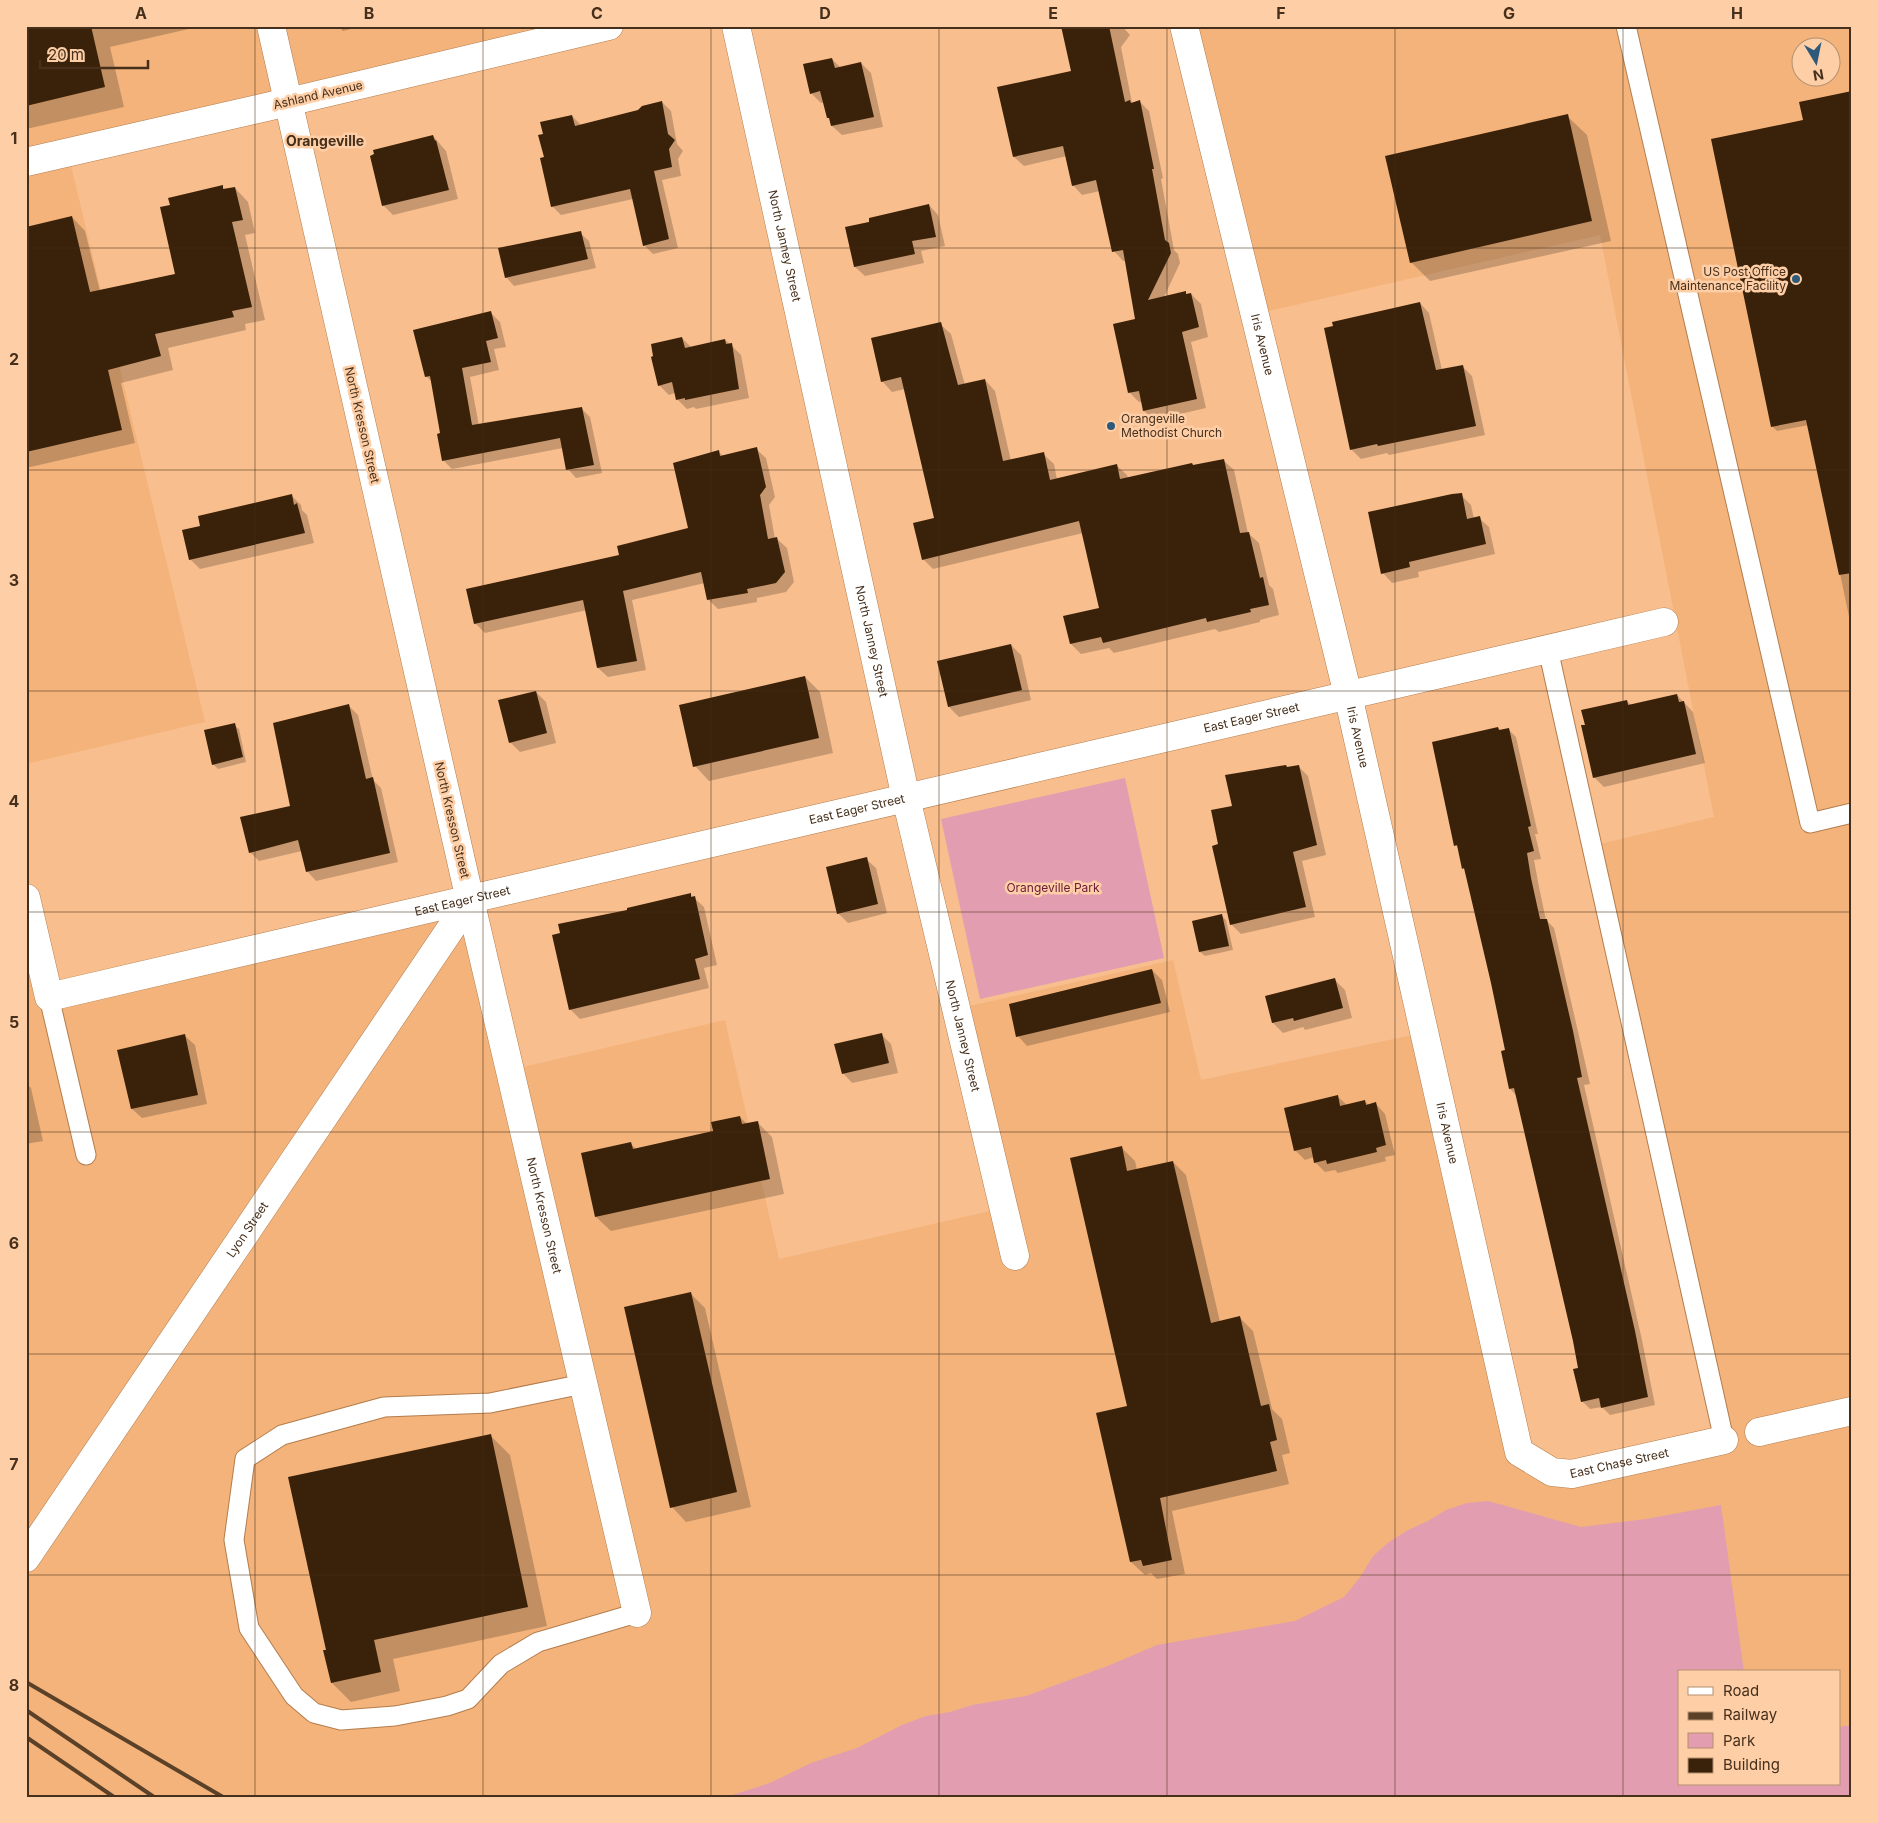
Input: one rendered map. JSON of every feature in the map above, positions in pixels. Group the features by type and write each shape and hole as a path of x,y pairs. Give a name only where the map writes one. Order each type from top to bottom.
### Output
{"street":[{"name":"North Kresson Street","path":"271,26 470,900 637,1613"},
{"name":"Ashland Avenue","path":"26,162 609,26"},
{"name":"North Janney Street","path":"736,26 906,798 1015,1256"},
{"name":"Iris Avenue","path":"1184,26 1348,696 1520,1452"},
{"name":"East Eager Street","path":"49,996 1664,622"},
{"path":"26,898 49,996"},
{"name":"Lyon Street","path":"26,1558 470,900"},
{"path":"1759,1432 1852,1411"},
{"name":"East Chase Street","path":"1520,1452 1552,1472 1572,1474 1724,1440"}],"lane":[{"path":"1626,26 1810,823 1852,813"},
{"path":"1548,649 1724,1440"},
{"path":"49,996 86,1155"},
{"path":"583,1384 490,1403 384,1407 282,1435 245,1459 234,1540 249,1628 294,1696 314,1713 341,1720 395,1716 447,1706 468,1699 501,1664 538,1642 637,1613"}],"shaded area":[{"path":"26,26 585,26 66,145 205,722 26,764"},
{"path":"1187,26 1852,26 1852,1797 26,1797 26,890 52,994 465,893 506,1071 725,1020 779,1259 999,1209 952,1010 1173,960 1201,1080 1417,1034 1507,1426 1561,1473 1730,1439 1595,845 1714,817 1600,235 1251,315"}],"green space":[{"name":"Orangeville Park","path":"1125,778 1164,958 980,999 941,819"},
{"path":"1488,1501 1581,1527 1646,1519 1721,1505 1744,1670 1678,1670 1678,1786 1840,1786 1840,1727 1852,1725 1852,1797 726,1797 770,1783 811,1763 857,1748 902,1725 926,1716 950,1712 972,1705 1026,1696 1110,1665 1157,1645 1295,1621 1344,1597 1361,1576 1373,1556 1389,1542 1446,1510 1467,1503"}],"building":[{"path":"26,26 91,26 105,87 26,106"},
{"path":"1061,26 1109,26 1125,102 1130,100 1131,103 1140,100 1154,169 1152,169 1165,240 1169,243 1171,253 1148,300 1186,291 1186,294 1191,293 1199,327 1182,332 1197,399 1143,411 1139,391 1128,393 1113,324 1135,319 1123,250 1112,252 1096,180 1072,186 1063,146 1013,157 997,87 1071,71"},
{"path":"832,58 835,68 861,62 874,117 831,126 820,91 810,94 803,64"},
{"name":"US Post Office Maintenance Facility","path":"1852,91 1852,573 1839,575 1806,420 1771,427 1711,139 1803,120 1799,102"},
{"path":"662,101 668,134 675,140 669,149 672,167 654,171 669,239 643,246 630,189 551,207 540,158 544,157 538,135 543,134 540,122 572,115 575,126 638,110 642,106"},
{"path":"1568,114 1592,221 1410,263 1385,156"},
{"path":"433,135 449,190 382,206 370,156 374,154 373,150"},
{"path":"223,185 223,189 235,187 243,220 232,222 252,307 232,311 234,317 155,334 161,356 108,370 122,430 26,452 26,227 72,216 90,292 175,274 160,207 170,205 168,198"},
{"path":"929,204 936,237 912,241 915,254 854,267 845,227 869,222 869,218"},
{"path":"581,231 588,259 505,278 498,248"},
{"path":"1420,302 1436,370 1463,365 1476,426 1350,450 1324,328 1333,326 1332,322"},
{"path":"491,311 498,338 486,341 491,362 462,368 472,425 582,407 594,465 566,470 560,438 442,461 437,434 440,433 430,376 425,377 413,330"},
{"path":"941,322 958,385 985,379 1003,461 1044,452 1050,480 1117,464 1120,479 1192,463 1193,465 1224,459 1240,533 1249,532 1260,578 1263,577 1269,605 1250,609 1251,612 1207,622 1206,618 1103,643 1101,637 1070,644 1063,616 1099,608 1079,521 922,560 913,523 934,518 901,377 881,382 871,338"},
{"path":"682,337 685,348 725,339 726,344 732,343 739,389 685,400 685,398 676,400 672,382 658,386 651,357 653,356 651,344"},
{"path":"757,447 766,487 760,495 768,539 777,537 785,572 776,583 747,589 748,593 707,600 701,572 623,591 637,661 597,668 583,600 474,624 466,589 619,555 617,546 688,528 673,463 719,450 720,456"},
{"path":"1462,493 1467,519 1480,516 1486,544 1409,562 1410,567 1381,574 1368,512"},
{"path":"292,494 294,505 297,503 305,533 189,560 182,530 200,526 198,516"},
{"path":"1011,644 1022,690 948,707 937,661"},
{"path":"805,676 819,738 693,767 679,705"},
{"path":"536,691 547,733 509,743 498,700"},
{"path":"1677,694 1679,702 1684,701 1696,754 1593,778 1581,725 1585,725 1581,710 1627,700 1628,705"},
{"path":"349,704 366,779 373,777 390,853 306,872 298,840 249,853 240,817 290,806 273,723"},
{"path":"235,723 243,757 212,765 204,730"},
{"path":"1498,727 1499,730 1509,728 1531,826 1528,827 1534,851 1527,853 1531,878 1540,919 1547,919 1573,1031 1582,1077 1577,1078 1635,1331 1648,1397 1601,1408 1599,1398 1581,1402 1573,1369 1578,1368 1573,1341 1514,1088 1509,1089 1501,1051 1505,1050 1491,983 1464,868 1462,869 1457,845 1454,846 1432,742"},
{"path":"1286,765 1287,767 1299,765 1317,845 1293,852 1306,907 1230,925 1212,846 1218,844 1211,810 1232,806 1225,775"},
{"path":"867,857 878,904 837,914 826,867"},
{"path":"691,893 691,897 695,896 708,955 695,959 700,979 569,1010 552,935 560,933 558,924 627,910 627,908"},
{"path":"1222,914 1229,946 1199,952 1192,921"},
{"path":"1152,969 1161,1003 1016,1037 1009,1004"},
{"path":"1335,978 1343,1008 1294,1021 1293,1018 1272,1023 1265,996"},
{"path":"882,1033 889,1063 842,1074 834,1044"},
{"path":"185,1034 198,1095 131,1109 117,1050"},
{"path":"1338,1095 1340,1106 1365,1100 1366,1105 1376,1102 1386,1145 1376,1148 1377,1152 1327,1164 1326,1160 1314,1163 1311,1147 1294,1151 1284,1108"},
{"path":"740,1116 742,1124 758,1121 770,1179 595,1217 581,1153 631,1142 633,1149 713,1131 711,1122"},
{"path":"1122,1146 1127,1171 1173,1161 1211,1323 1240,1316 1261,1406 1269,1404 1277,1440 1270,1442 1277,1471 1160,1498 1172,1560 1143,1566 1141,1560 1130,1562 1096,1413 1127,1406 1070,1158"},
{"path":"691,1292 737,1492 670,1508 624,1307"},
{"path":"491,1434 528,1607 374,1640 381,1672 331,1683 323,1650 326,1650 288,1477"}],"railway":[{"path":"26,1682 223,1797"},
{"path":"26,1710 154,1797"},
{"path":"26,1737 114,1797"}],"place":[{"name":"US Post Office Maintenance Facility","path":"1796,279"},
{"name":"Orangeville Methodist Church","path":"1111,426"}],"district":[{"name":"Orangeville","path":"325,141"}]}
